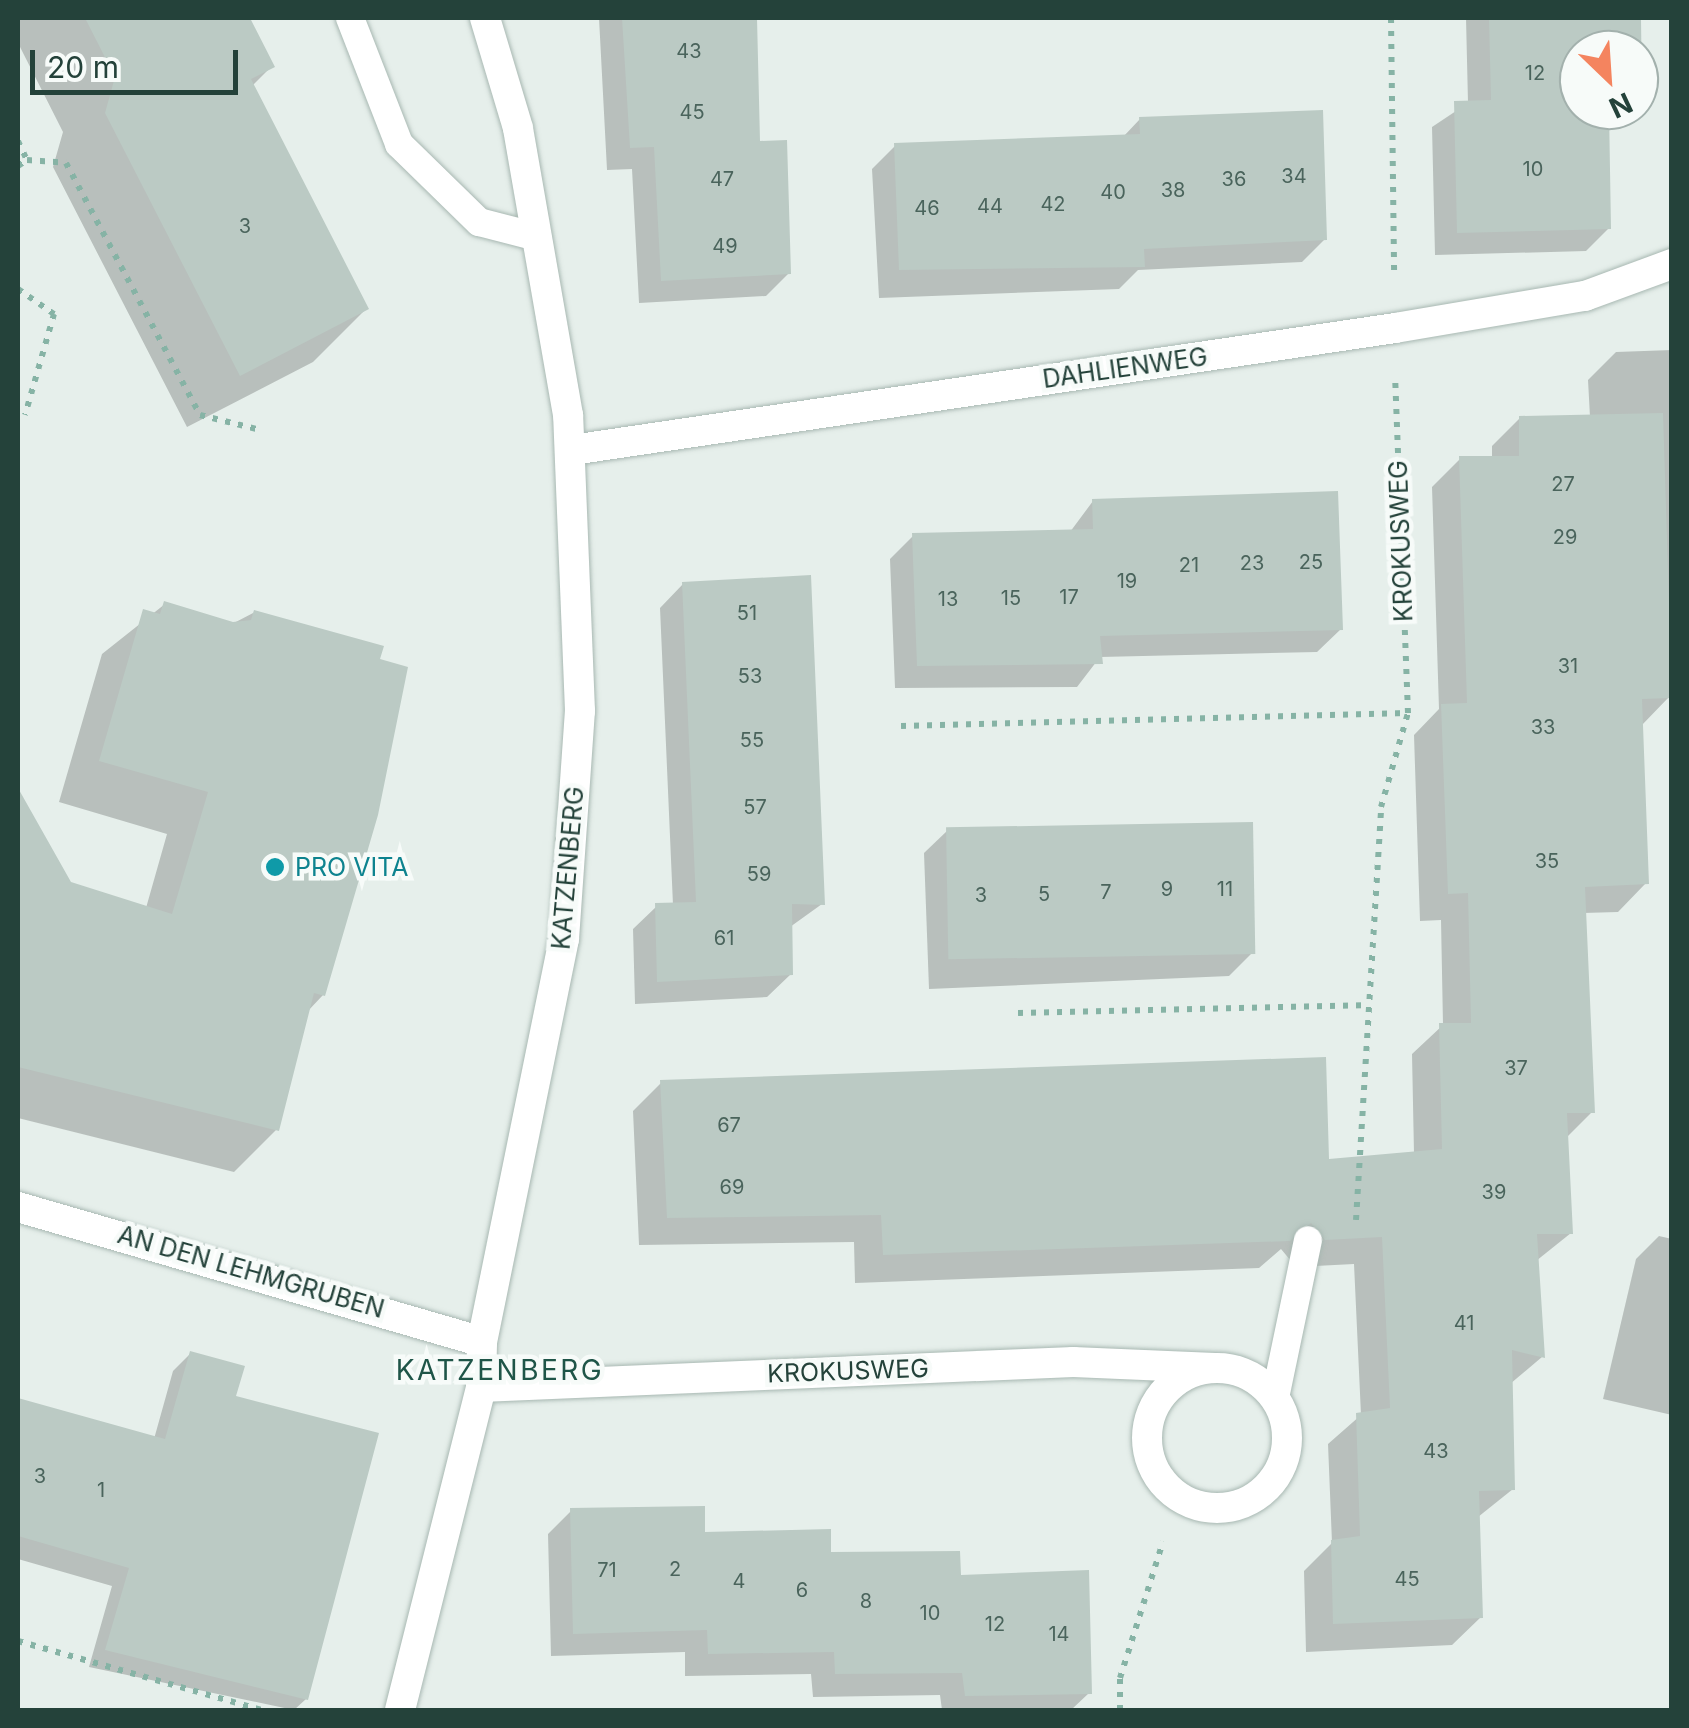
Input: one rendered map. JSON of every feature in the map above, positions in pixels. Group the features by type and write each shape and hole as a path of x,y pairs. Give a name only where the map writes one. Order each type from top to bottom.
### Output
{"street":[{"name":"KATZENBERG","path":"400,1710 481,1387 482,1342 573,850 580,711 572,450 537,237 485,18"},
{"name":"DAHLIENWEG","path":"572,450 1414,325 1585,296 1672,264"},
{"name":"AN DEN LEHMGRUBEN","path":"18,1207 482,1342"},
{"name":"KROKUSWEG","path":"481,1387 1072,1362 1238,1371 1275,1398"},
{"path":"1215,1368 1172,1384 1148,1422 1152,1468 1184,1502 1230,1507 1270,1485 1287,1442 1275,1398"}],"lane":[{"path":"350,18 399,144 479,222 537,237"},
{"path":"1275,1398 1308,1240"}],"path":[{"path":"1390,18 1394,284"},
{"path":"18,141 26,160"},
{"path":"18,166 26,160 66,163 200,415 260,430"},
{"path":"18,290 54,314 25,415"},
{"name":"KROKUSWEG","path":"1356,1244 1363,1005 1381,807 1408,713 1395,369"},
{"path":"900,726 1408,713"},
{"path":"1018,1013 1363,1005"},
{"path":"1120,1710 1120,1678 1162,1542"},
{"path":"18,1641 262,1710"}],"building":[{"path":"85,18 250,18 275,67 251,79 369,309 240,376 105,113 115,77"},
{"path":"622,18 757,18 760,141 787,140 791,274 661,281 654,147 630,148"},
{"path":"1489,18 1641,18 1641,30 1559,30 1559,130 1609,130 1611,229 1457,233 1454,101 1491,100"},
{"path":"1323,110 1327,240 1144,249 1145,267 899,270 894,143 1140,134 1139,117"},
{"path":"1663,413 1672,698 1642,699 1649,884 1585,887 1595,1113 1567,1113 1573,1234 1537,1234 1545,1358 1512,1350 1515,1490 1479,1491 1483,1618 1333,1624 1331,1540 1360,1536 1356,1413 1390,1408 1382,1237 1325,1240 1311,1223 1290,1241 883,1255 881,1215 667,1218 660,1080 1326,1057 1329,1159 1442,1149 1439,1023 1471,1023 1468,893 1448,894 1441,704 1467,703 1459,456 1519,456 1519,416"},
{"path":"1338,491 1343,630 1100,636 1103,664 917,666 912,533 1093,529 1092,499"},
{"path":"811,575 825,905 792,904 793,975 657,982 655,903 696,902 682,582"},
{"name":"PRO VITA","path":"164,601 233,622 251,620 254,610 384,646 380,659 408,667 378,815 325,996 314,993 279,1131 18,1067 18,788 71,882 172,914 208,792 99,761 143,609 160,614"},
{"path":"1253,822 1255,954 948,959 946,827"},
{"path":"190,1351 245,1366 236,1396 379,1433 308,1700 105,1650 129,1568 18,1536 18,1398 165,1439"},
{"path":"705,1506 705,1532 831,1529 831,1552 960,1551 961,1575 1089,1570 1092,1694 965,1696 962,1673 835,1674 834,1652 708,1654 707,1630 573,1634 570,1508"}],"place":[{"name":"PRO VITA","path":"275,867"}],"district":[{"name":"KATZENBERG","path":"500,1370"}]}
